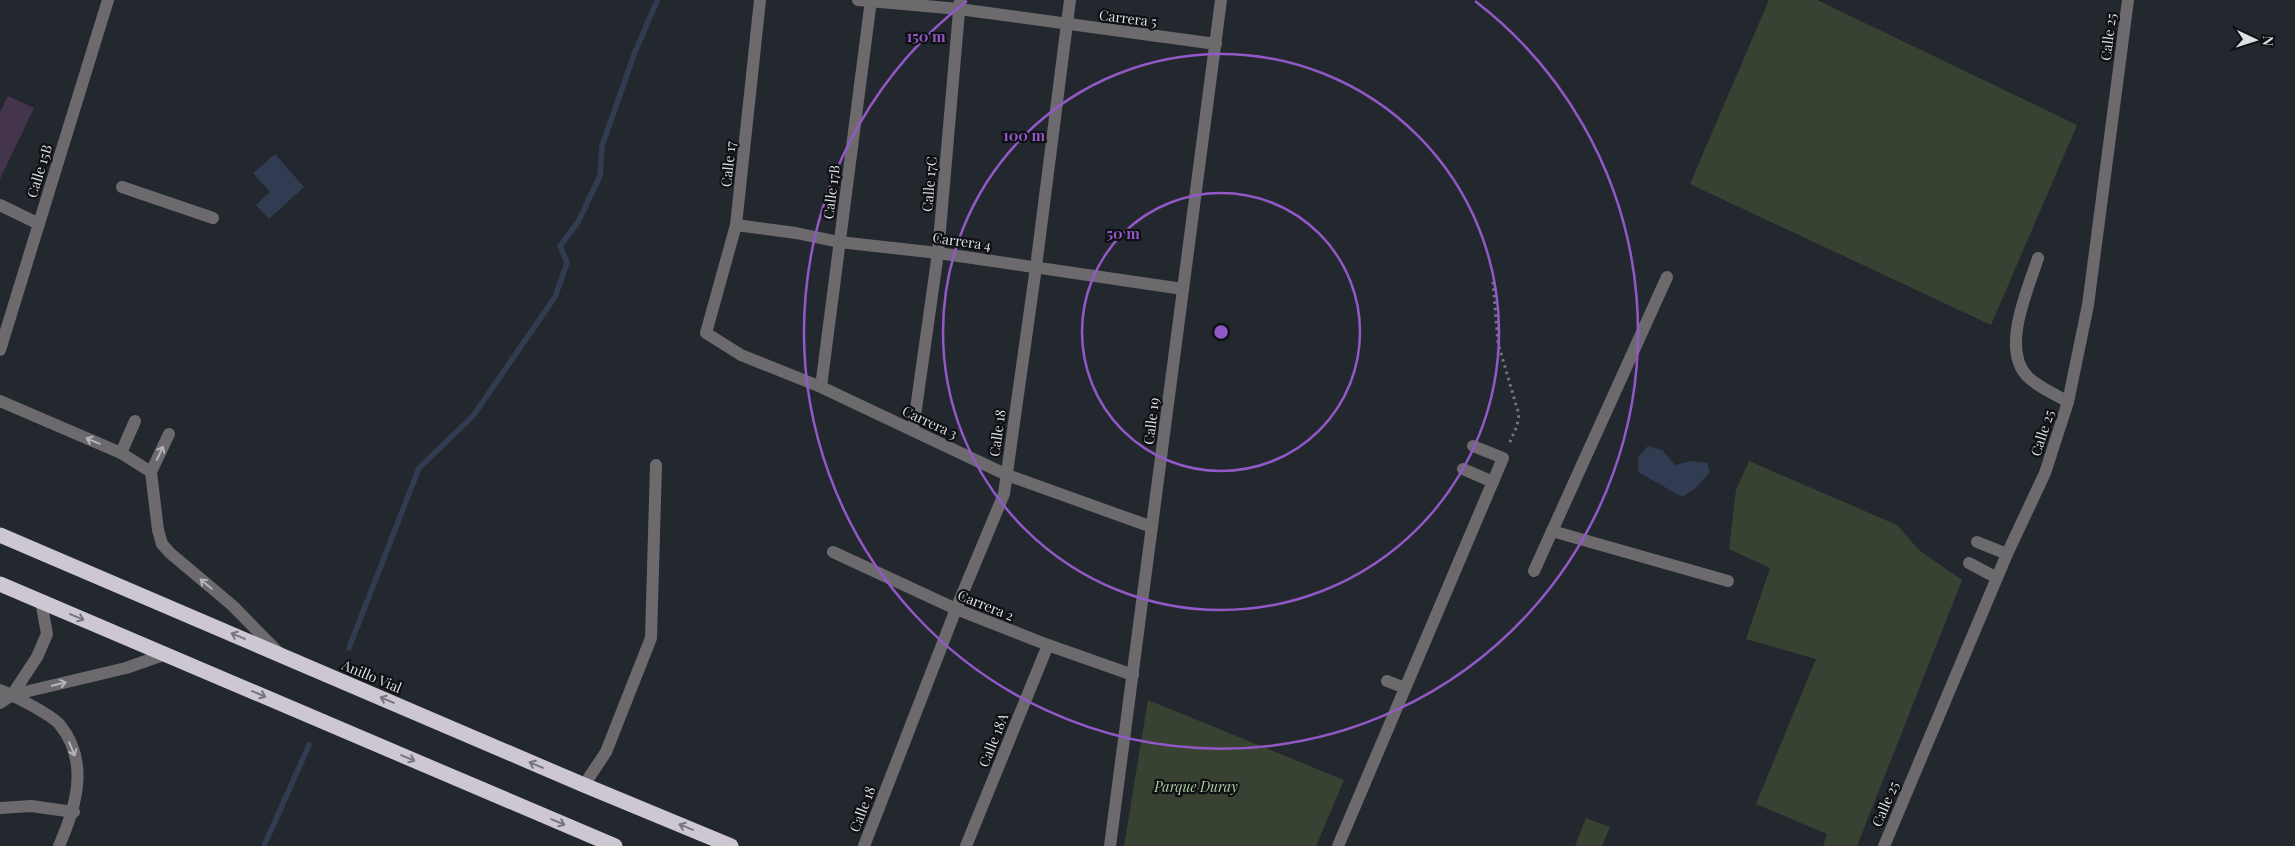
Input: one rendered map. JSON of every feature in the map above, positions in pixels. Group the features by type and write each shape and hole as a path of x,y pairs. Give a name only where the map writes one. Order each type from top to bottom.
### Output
{"highway":[{"name":"Anillo Vial","path":"0,535 731,846"},
{"path":"0,584 613,846"}],"street":[{"name":"Calle 15B","path":"0,350 108,0"},
{"name":"Calle 17","path":"706,328 736,224 760,0"},
{"name":"Calle 18","path":"864,846 956,609 1004,494 1036,266 1070,0"},
{"name":"Calle 19","path":"1110,846 1221,0"},
{"name":"Calle 25","path":"1884,846 2007,554 2045,473 2068,402 2088,305 2128,0"},
{"name":"Carrera 5","path":"867,1 959,5 1066,25 1216,44"},
{"name":"Calle 17B","path":"821,387 867,1"},
{"name":"Calle 17C","path":"913,430 938,253 959,5"},
{"path":"122,187 213,218"},
{"path":"0,205 39,224"},
{"name":"Carrera 4","path":"736,224 839,242 1036,266 1183,289"},
{"path":"2038,258 2016,327 2018,362 2028,377 2068,402"},
{"path":"1534,572 1667,277"},
{"name":"Carrera 3","path":"706,328 708,336 741,356 821,387 1007,475 1152,527"},
{"path":"0,401 121,453 151,472"},
{"path":"121,453 135,421"},
{"path":"169,434 151,472 158,530 162,544 170,553 233,606 279,654"},
{"path":"1338,846 1503,458 1472,446"},
{"path":"584,785 606,752 652,638 656,465"},
{"path":"1463,469 1493,482"},
{"path":"1552,531 1728,581"},
{"path":"1977,542 2007,554"},
{"name":"Carrera 2","path":"833,552 956,609 1048,645 1133,675"},
{"path":"1969,563 1997,578"},
{"path":"0,703 6,692 37,657 47,634 40,601"},
{"name":"Calle 18A","path":"966,846 1048,645"},
{"path":"6,692 126,668 166,654"},
{"path":"1387,681 1405,688"},
{"path":"6,692 59,724 74,749 79,774 74,812 59,846"},
{"path":"0,808 30,806 74,812"}],"path":[{"path":"1493,282 1498,344 1519,415 1517,426 1503,458"}],"green space":[{"path":"1769,0 1817,0 2077,125 1991,325 1690,184"},
{"path":"1749,461 1897,525 1919,550 1962,580 1857,846 1823,846 1827,834 1756,804 1816,659 1746,639 1770,568 1729,549 1736,490"},
{"name":"Parque Duray","path":"1148,700 1344,780 1316,846 1124,846"},
{"path":"1586,818 1610,827 1602,846 1575,846"}],"water":[{"path":"275,154 304,187 269,219 256,205 270,192 253,173"},
{"path":"1648,446 1662,450 1675,465 1691,461 1707,463 1710,472 1696,488 1682,497 1638,472 1638,457"}],"building":[{"path":"8,96 34,108 0,179 0,112"}],"waterway":[{"path":"349,648 419,468 473,416 555,297 567,263 560,246 578,222 600,176 602,146 635,52 657,1"},
{"path":"264,846 309,745"}]}
